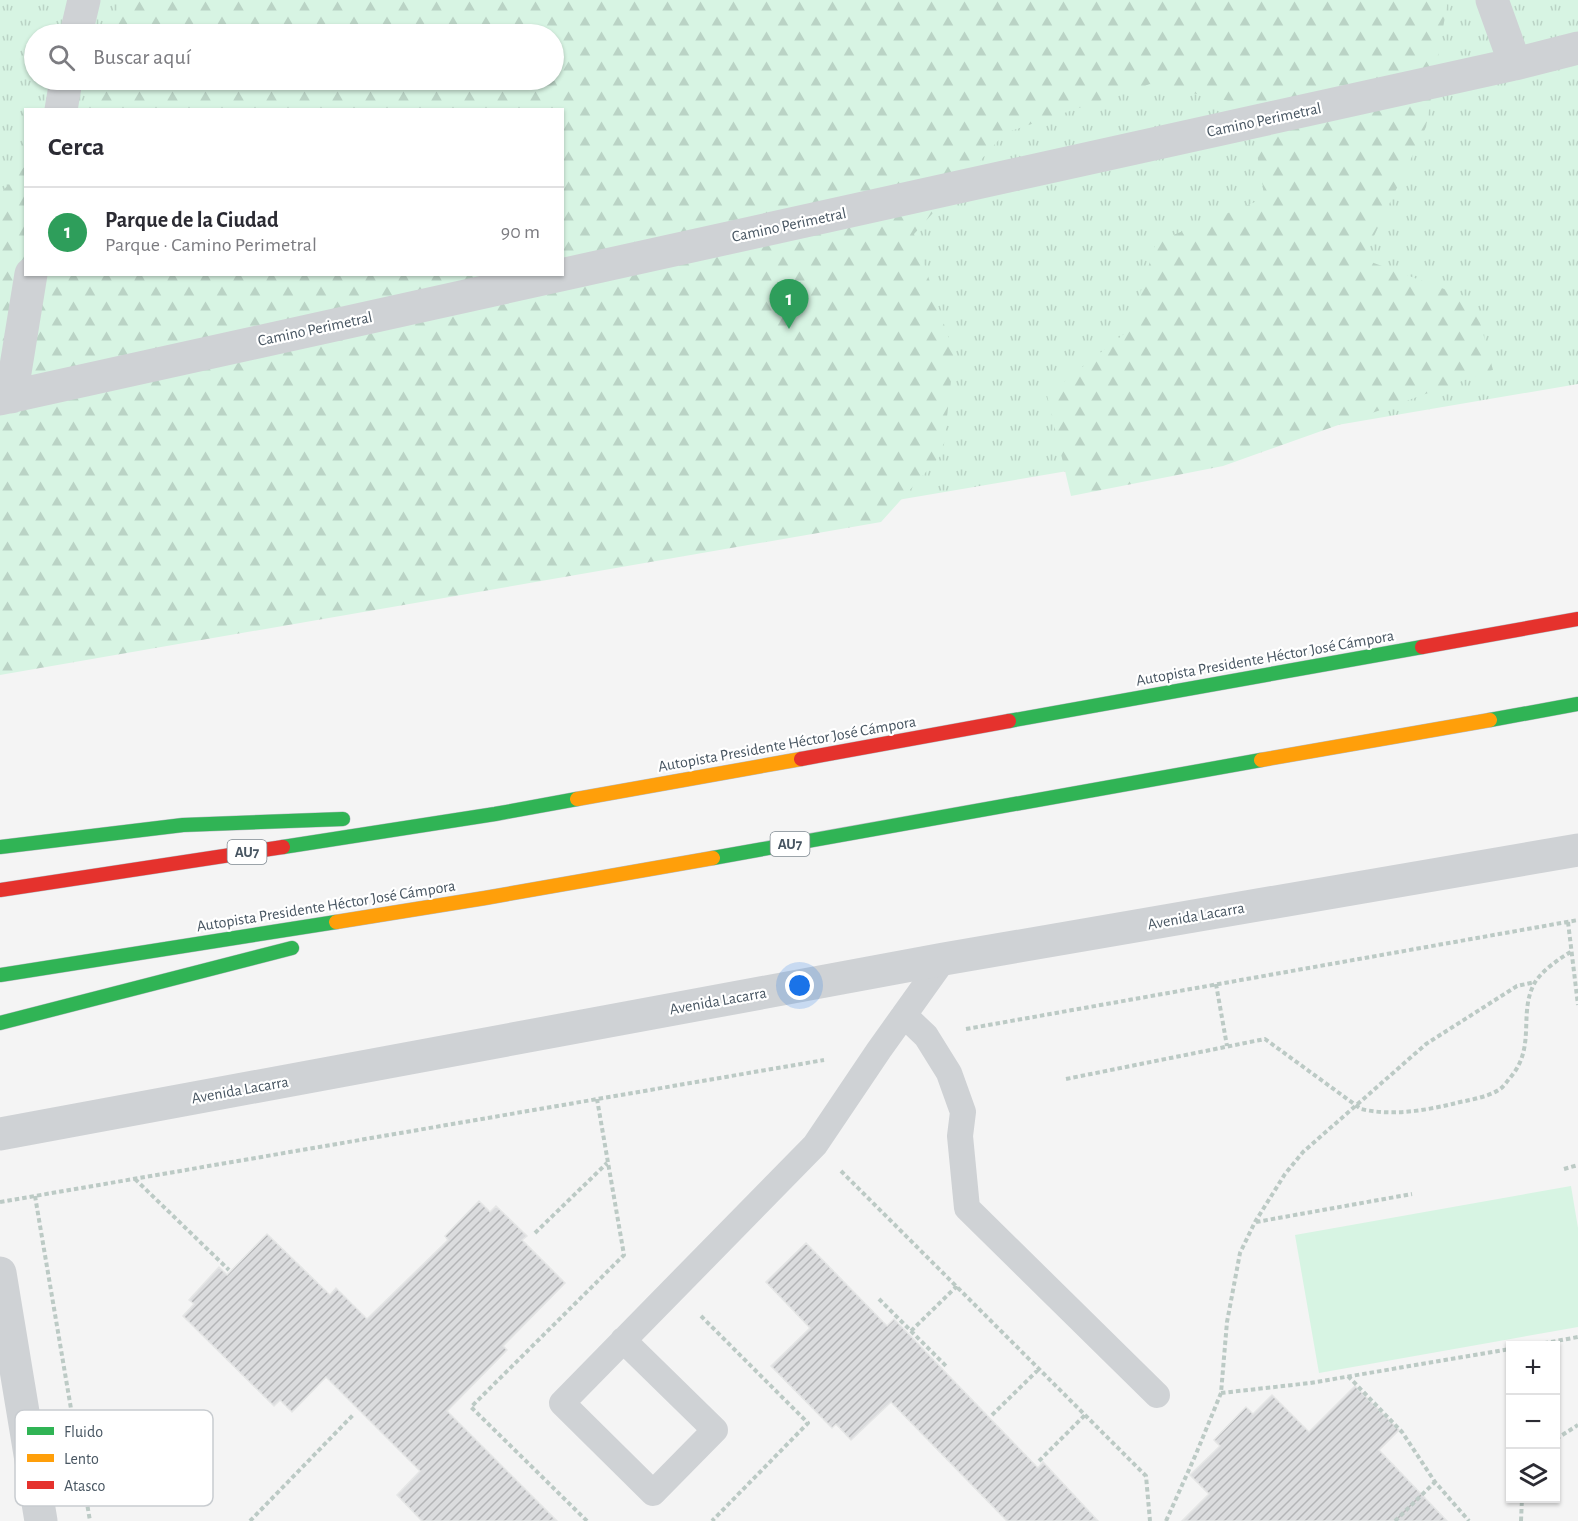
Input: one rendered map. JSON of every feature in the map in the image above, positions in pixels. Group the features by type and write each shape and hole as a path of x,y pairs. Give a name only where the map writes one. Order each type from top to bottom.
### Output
{"highway":[{"name":"Autopista Presidente Héctor José Cámpora","path":"0,890 495,814 1578,619"},
{"name":"Autopista Presidente Héctor José Cámpora","path":"0,975 485,898 1578,704"},
{"path":"375,818 495,814"},
{"path":"0,848 183,825 351,819"},
{"path":"335,936 485,898"},
{"path":"0,1023 300,945"}],"street":[{"path":"78,24 84,0"},
{"path":"1492,0 1515,64"},
{"name":"Camino Perimetral","path":"564,274 1515,64 1578,48"},
{"path":"61,108 64,90"},
{"path":"6,398 31,276"},
{"name":"Camino Perimetral","path":"6,398 557,276"},
{"name":"Avenida Lacarra","path":"0,1134 944,959 1578,850"},
{"path":"0,1272 22,1410"},
{"path":"38,1506 40,1521"}],"lane":[{"path":"624,1340 715,1430 653,1493 562,1403 815,1145 944,959"},
{"path":"904,1016 927,1036 949,1073 963,1112 960,1136 967,1208 1156,1395"}],"path":[{"path":"927,1036 1578,921"},
{"path":"1568,922 1578,1005"},
{"path":"1066,1079 1265,1039 1361,1109 1375,1112 1429,1110 1488,1095 1501,1089 1517,1070 1527,1041 1528,1000 1535,982 1572,951"},
{"path":"1166,1521 1221,1393 1227,1322 1240,1253 1255,1222 1286,1174 1303,1152 1426,1044 1516,986 1535,982"},
{"path":"1216,984 1227,1046"},
{"path":"0,1202 879,1050"},
{"path":"587,1521 471,1407 624,1255 597,1099"},
{"path":"815,1145 1146,1476 1150,1521"},
{"path":"535,1233 608,1162"},
{"path":"1564,1169 1578,1165"},
{"path":"134,1178 229,1270"},
{"path":"1255,1222 1412,1194"},
{"path":"34,1196 71,1410"},
{"path":"911,1331 957,1286"},
{"path":"879,1299 947,1367"},
{"path":"698,1314 808,1423 712,1521"},
{"path":"1556,1341 1578,1337"},
{"path":"1221,1393 1310,1383 1506,1349"},
{"path":"992,1415 1040,1369"},
{"path":"1347,1376 1402,1432 1435,1482 1469,1521"},
{"path":"250,1521 353,1415"},
{"path":"1039,1461 1085,1415"},
{"path":"1560,1436 1578,1425"},
{"path":"1395,1521 1435,1482"},
{"path":"1521,1521 1522,1503"},
{"path":"87,1506 90,1521"}],"green space":[{"path":"0,0 1578,0 1578,384 0,653"},
{"path":"120,0 1443,0 1447,5 1426,127 1363,259 1474,300 1493,370 1223,466 1071,496 1047,395 1129,330 1156,242 1265,198 1248,105 1150,84 1005,133 914,234 954,354 943,453 881,522 0,675 0,194 24,167 24,276 564,276 564,108 77,108 94,90 564,90 564,24 114,24"},
{"path":"1571,1186 1578,1228 1578,1327 1319,1373 1295,1235"}],"building":[{"path":"479,1201 490,1212 496,1206 527,1236 522,1240 565,1283 503,1346 507,1350 447,1411 557,1521 422,1521 397,1495 420,1471 326,1377 292,1412 280,1400 274,1406 183,1316 194,1304 189,1300 219,1267 227,1275 267,1234 330,1295 336,1288 367,1319 448,1240 445,1236"},
{"path":"806,1243 887,1326 894,1319 1038,1468 1043,1462 1098,1521 1007,1521 891,1402 851,1440 836,1424 832,1428 771,1366 810,1328 766,1282"},
{"path":"1355,1386 1399,1430 1379,1450 1447,1521 1182,1521 1209,1494 1190,1475 1220,1446 1214,1440 1246,1407 1253,1414 1272,1395 1309,1432"}],"traffic: fast":[{"path":"1009,721 1422,647"},
{"path":"1490,720 1578,704"},
{"path":"713,858 1261,760"},
{"path":"283,847 577,799"},
{"path":"0,847 183,825 343,819"},
{"path":"0,975 336,922"},
{"path":"0,1023 292,948"}],"traffic: slow":[{"path":"1261,760 1490,720"},
{"path":"577,799 801,759"},
{"path":"336,922 713,858"}],"traffic: jam":[{"path":"1422,647 1578,619"},
{"path":"801,759 1009,721"},
{"path":"0,890 283,847"}],"place":[{"name":"Parque de la Ciudad","path":"789,329"}]}
